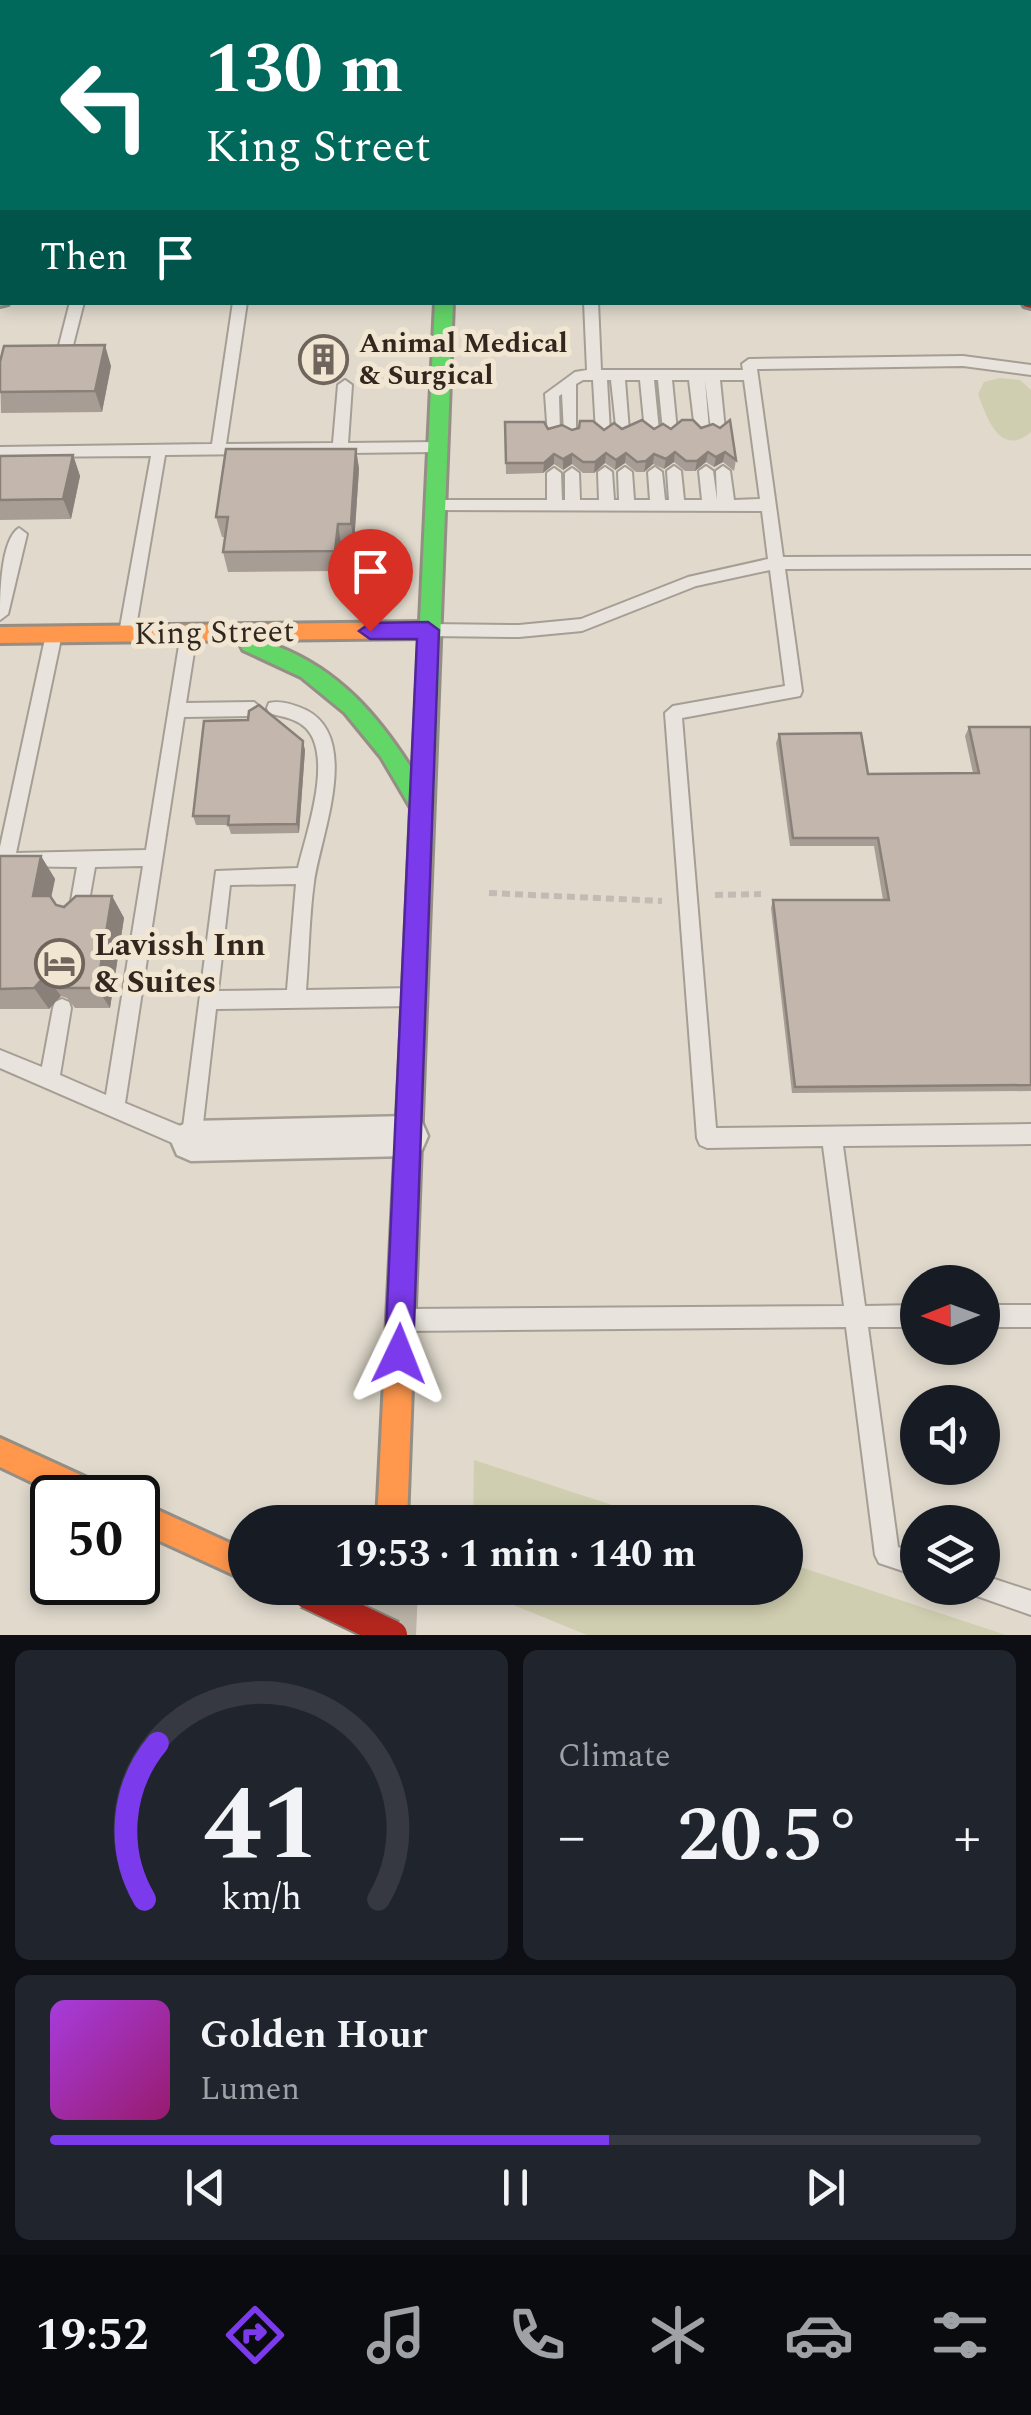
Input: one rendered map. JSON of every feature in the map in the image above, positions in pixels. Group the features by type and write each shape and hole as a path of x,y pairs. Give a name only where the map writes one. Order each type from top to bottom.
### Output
{"main road":[{"path":"393,1505 444,305"},
{"name":"King Street","path":"0,634 428,630"},
{"path":"193,633 293,656 316,670 382,733 422,806"},
{"path":"0,1450 49,1475"},
{"path":"160,1526 228,1557"},
{"path":"330,1605 393,1635"}],"street":[{"path":"191,1140 408,1136"}],"lane":[{"path":"63,357 76,305"},
{"path":"218,450 240,305"},
{"path":"591,305 603,432"},
{"path":"1031,370 963,361 748,364 794,691 674,713 707,1138 1031,1134"},
{"path":"553,432 552,394 580,375 750,375"},
{"path":"618,375 622,431"},
{"path":"647,375 652,431"},
{"path":"665,375 670,430"},
{"path":"704,375 710,430"},
{"path":"570,382 571,432"},
{"path":"340,448 344,386"},
{"path":"0,452 437,447"},
{"path":"126,634 159,450"},
{"path":"674,471 677,505"},
{"path":"710,506 715,471 728,505"},
{"path":"606,472 607,506"},
{"path":"625,472 627,506"},
{"path":"655,472 658,506"},
{"path":"554,473 555,506"},
{"path":"572,473 574,506"},
{"path":"435,506 768,505"},
{"path":"0,614 20,534"},
{"path":"428,630 557,630 607,617 694,582 776,563 1031,562"},
{"path":"114,1108 177,710 193,633"},
{"path":"54,634 3,860 154,858"},
{"path":"275,708 297,713 312,723 325,756 318,828 306,876 296,999"},
{"path":"177,710 254,709"},
{"path":"76,918 87,859"},
{"path":"0,1059 191,1140 222,877 306,876"},
{"path":"208,1000 414,997"},
{"path":"49,1080 62,1008"},
{"path":"832,1136 886,1555 900,1559"},
{"path":"400,1320 900,1316"},
{"path":"1000,1316 1031,1316"},
{"path":"1000,1592 1031,1602"}],"path":[{"path":"489,893 536,893 596,901 761,894"}],"shaded area":[{"path":"1000,378 1020,380 1031,390 1031,432 1020,439 1011,441 997,432 978,394 984,382"},
{"path":"474,1460 612,1505 473,1505"},
{"path":"803,1568 900,1600 900,1605 915,1605 1006,1635 587,1635 514,1605 803,1605"}],"building":[{"path":"105,345 95,391 0,392 4,346"},
{"path":"642,420 654,429 663,424 671,429 682,420 693,420 701,428 713,424 720,428 730,420 736,460 725,452 716,457 708,452 697,461 686,461 675,452 666,459 654,454 637,462 626,453 616,460 606,453 595,462 583,462 572,454 563,459 554,454 544,463 506,463 505,422 544,422 548,429 562,425 572,430 579,428 580,421 593,421 604,430 614,423 622,429"},
{"path":"226,449 356,449 351,524 338,524 335,551 223,552 228,517 216,517"},
{"path":"73,455 63,499 0,500 0,456"},
{"path":"259,705 303,741 297,824 228,825 229,816 193,816 204,721 248,720 249,711"},
{"path":"969,727 1031,727 1031,1085 795,1087 773,900 889,900 878,838 793,838 779,734 861,733 868,774 979,773"},
{"name":"Lavissh Inn & Suites","path":"0,856 41,856 33,896 50,896 56,905 64,907 76,896 112,896 97,988 60,988 56,978 46,975 34,988 0,989"}],"tunnel":[{"path":"387,1635 388,1605"}],"traffic: fast":[{"path":"413,1036 444,305"},
{"path":"250,644 309,671 353,707 389,751 422,806"}],"traffic: slow":[{"path":"0,635 428,630"},
{"path":"393,1505 413,1036"},
{"path":"0,1452 50,1475"},
{"path":"160,1526 228,1557"}],"traffic: jam":[{"path":"330,1605 393,1635"}],"place":[{"name":"Animal Medical & Surgical","path":"324,359"},
{"name":"Lavissh Inn & Suites","path":"59,963"}],"route":[{"path":"370,631 428,630 399,1354"}]}
